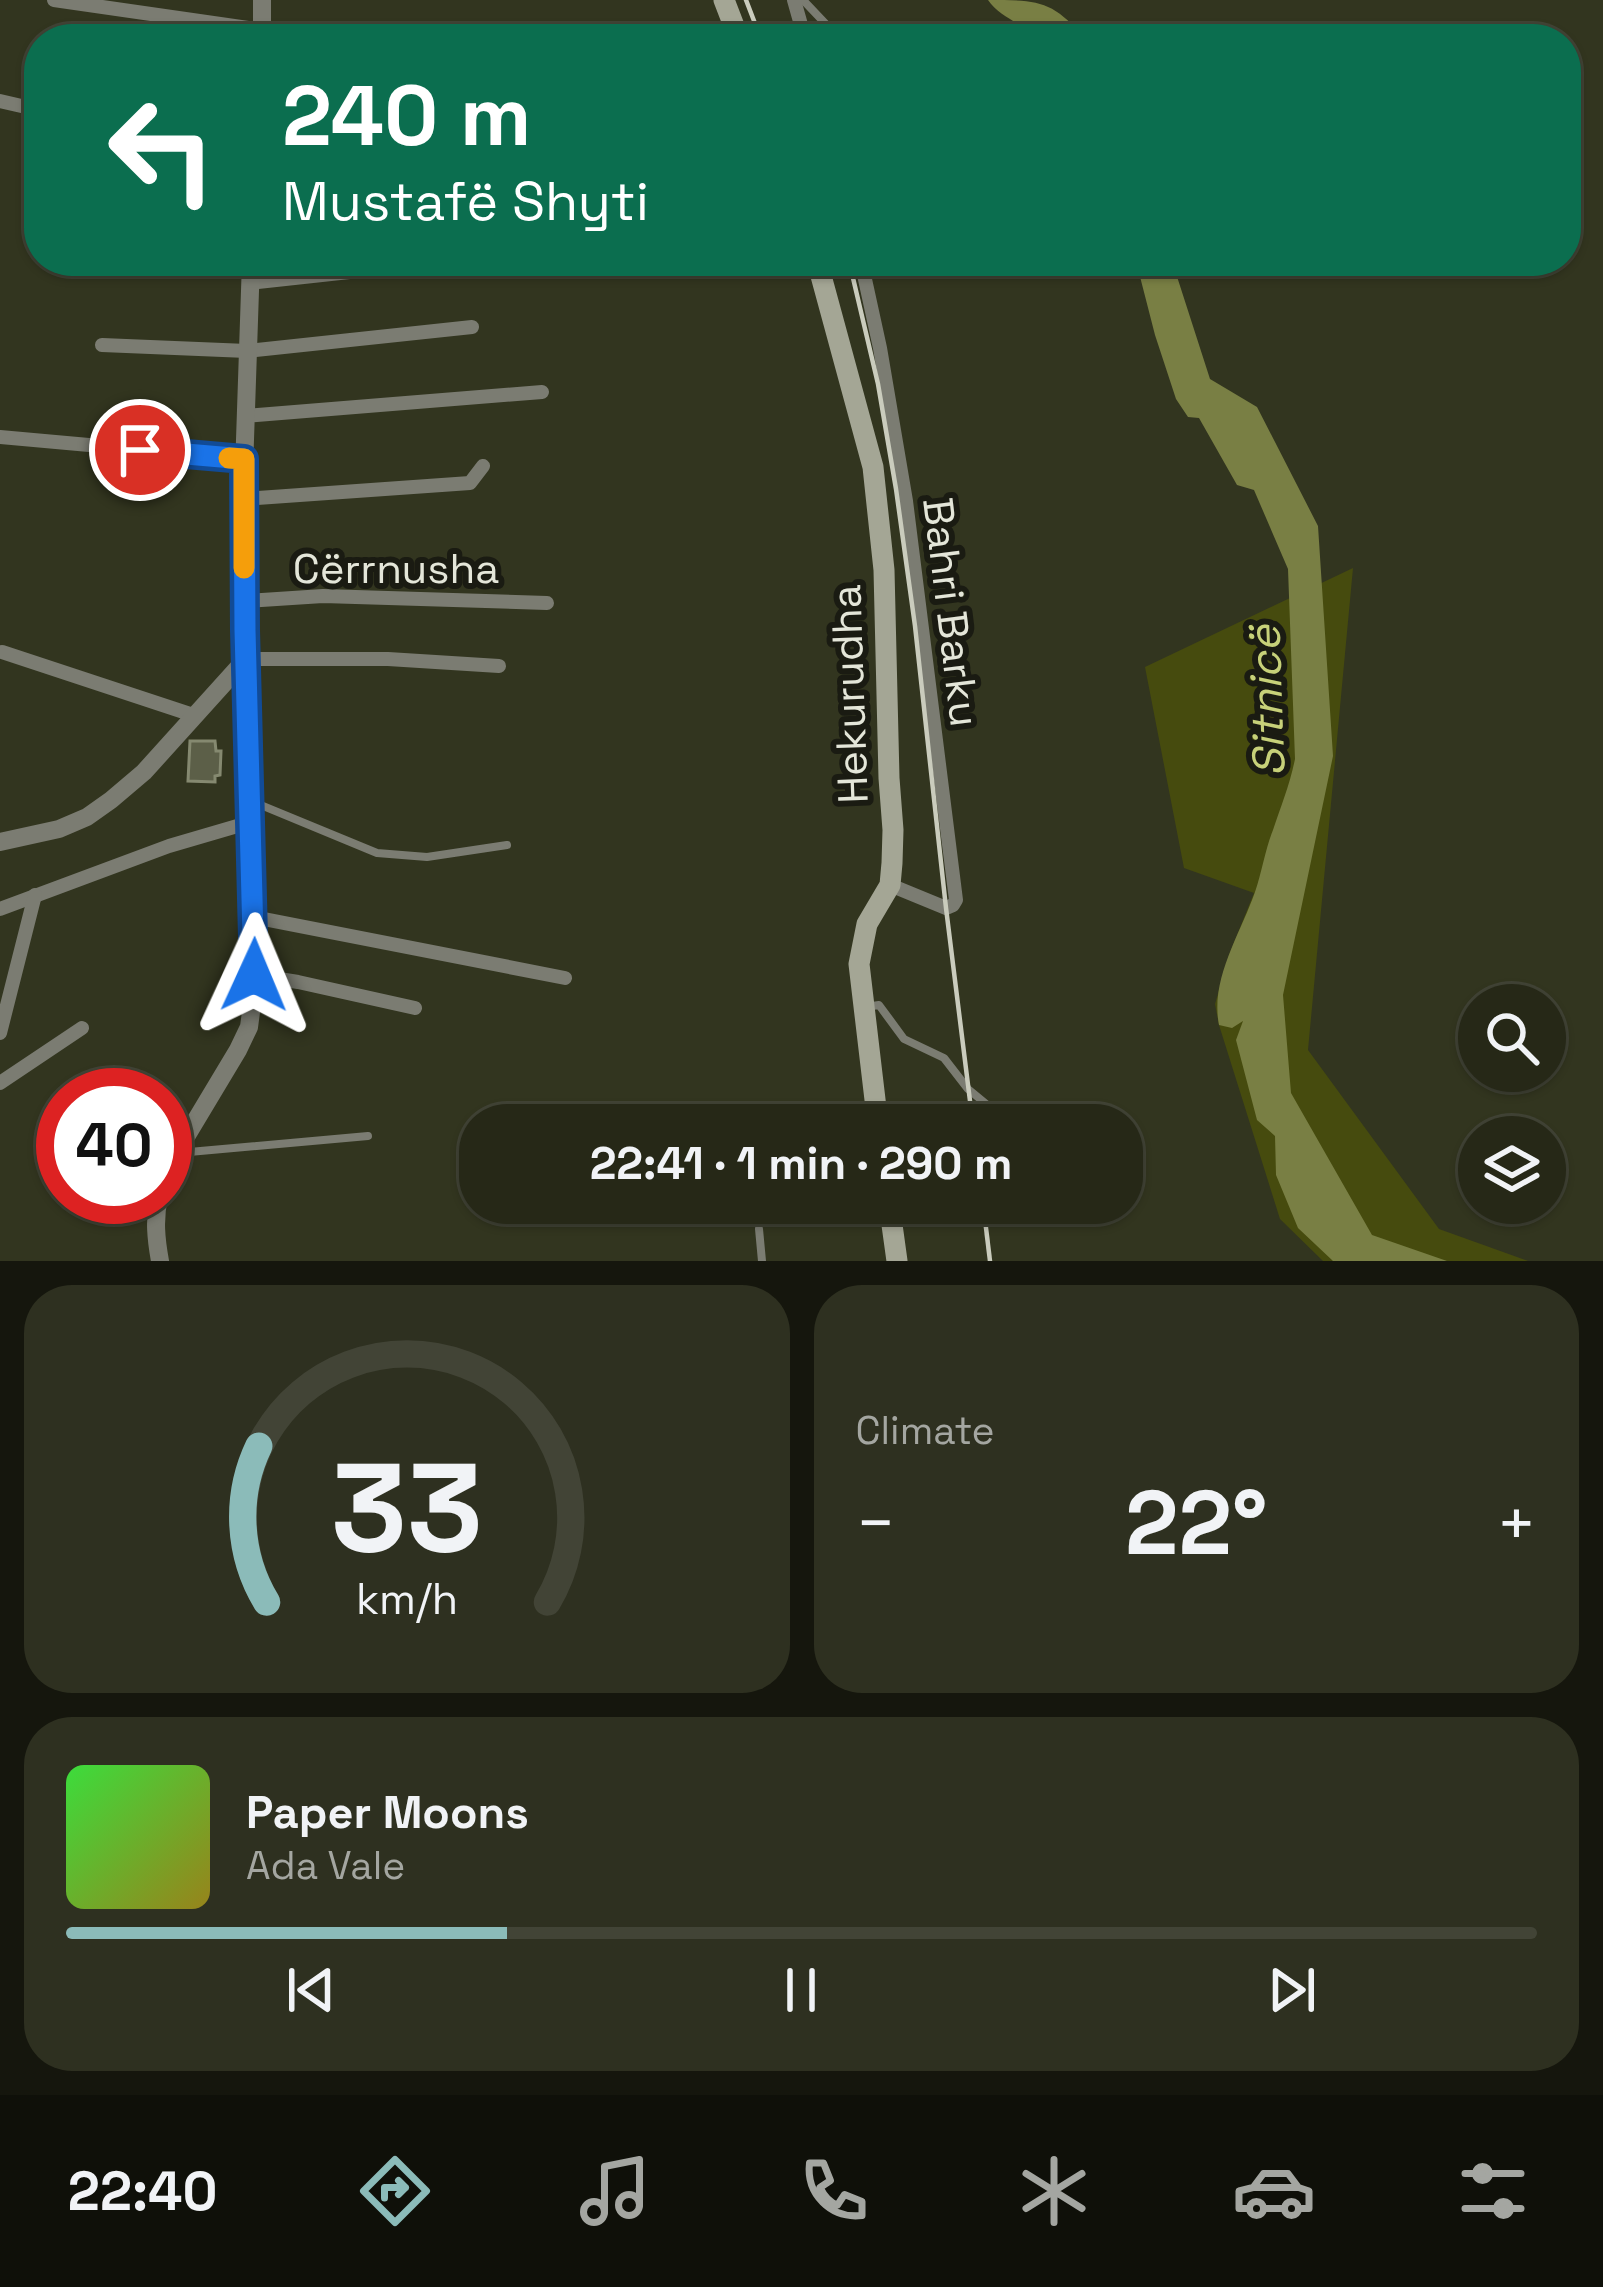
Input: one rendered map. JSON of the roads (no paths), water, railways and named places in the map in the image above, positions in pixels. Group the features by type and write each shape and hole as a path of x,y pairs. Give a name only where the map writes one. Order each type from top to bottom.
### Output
{"main road":[{"name":"Hekurudha","path":"821,276 873,467 884,570 893,830 890,885 867,924 860,964 875,1104"},
{"path":"892,1224 897,1261"}],"street":[{"path":"54,0 201,24"},
{"path":"192,1128 249,1027 254,975 243,499 250,276"},
{"path":"250,283 314,276"},
{"name":"Bahri Barku","path":"864,276 906,501 956,900 946,908 890,885"},
{"path":"102,345 247,352 472,327"},
{"path":"244,416 542,392"},
{"path":"0,437 244,459"},
{"path":"243,499 470,483 482,466"},
{"name":"Cërrnusha","path":"245,602 342,596 547,603"},
{"path":"2,652 194,715"},
{"path":"0,842 59,829 87,817 144,772 246,659 499,665"},
{"path":"0,909 169,846 250,822"},
{"path":"0,1033 35,895"},
{"path":"254,917 565,978"},
{"path":"254,975 415,1008"},
{"path":"0,1083 82,1028"},
{"path":"156,1224 160,1261"}],"lane":[{"path":"803,0 826,24"},
{"path":"250,801 377,853 427,857 507,845"},
{"path":"863,1007 879,1005 904,1039 944,1058 986,1104"},
{"path":"192,1152 368,1136"},
{"path":"760,1229 762,1261"}],"railway":[{"path":"746,0 755,24"},
{"path":"853,276 896,489 970,1104"},
{"path":"986,1224 990,1261"}],"water label":[{"name":"Sitnicë","path":"1266,701"}]}
